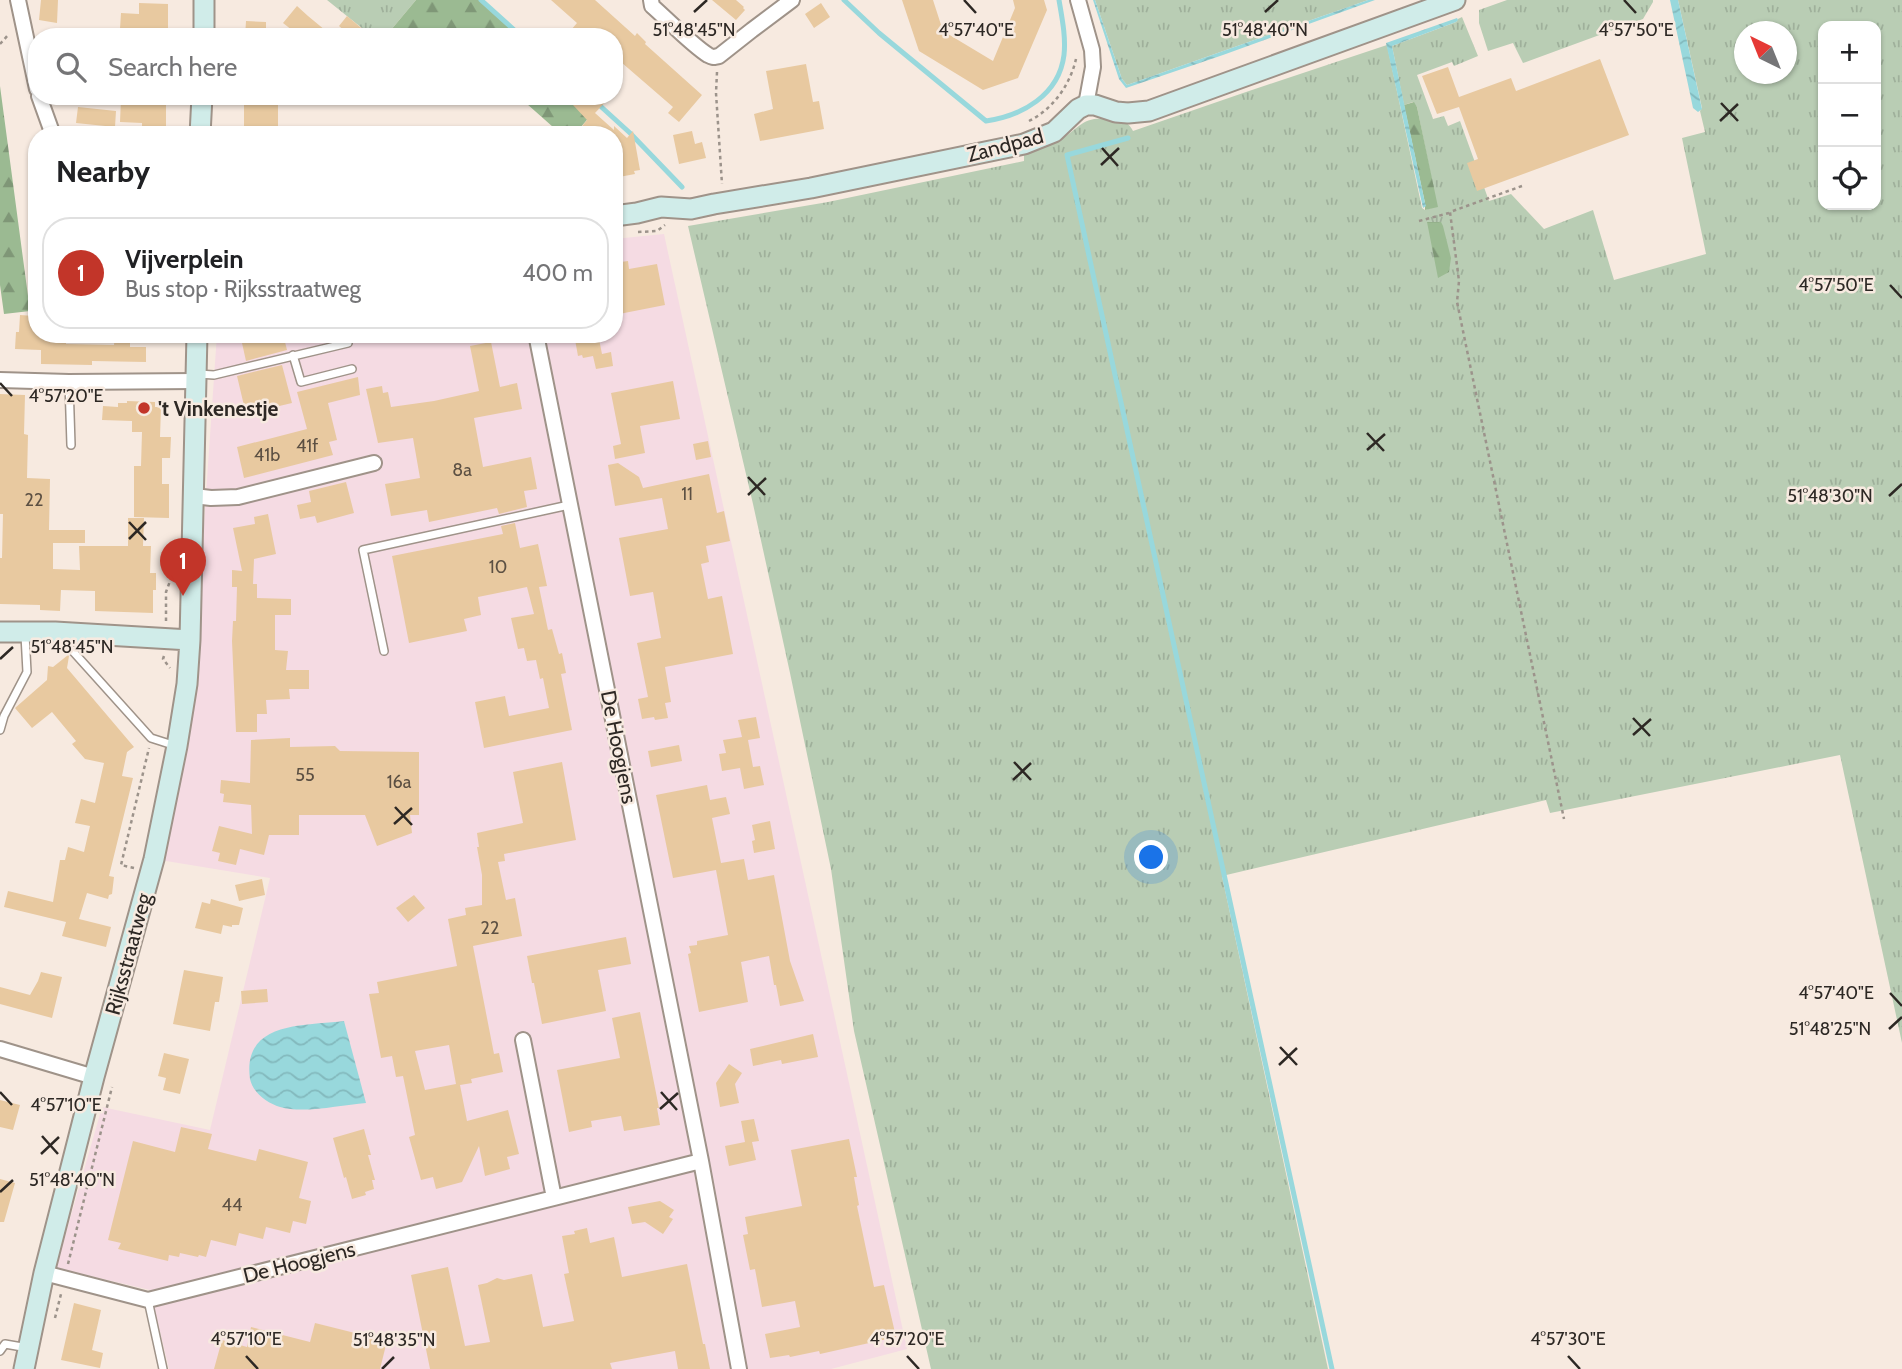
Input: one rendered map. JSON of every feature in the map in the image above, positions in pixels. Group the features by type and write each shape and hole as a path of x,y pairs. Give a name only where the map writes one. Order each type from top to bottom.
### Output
{"street":[{"path":"18,0 28,47"},
{"path":"204,0 204,28"},
{"path":"651,0 652,6 711,57 719,56 792,0"},
{"path":"1078,0 1092,50 1093,67 1086,105 1128,113 1149,111 1455,0"},
{"path":"42,105 50,126"},
{"path":"200,126 202,105"},
{"name":"Zandpad","path":"623,215 661,207 699,209 713,204 811,188 1024,144 1054,132 1078,109 1086,105"},
{"name":"Rijksstraatweg","path":"24,1369 44,1273 154,859 177,746 187,684 190,640 197,343"},
{"name":"De Hoogjens","path":"538,343 701,1161 739,1369"},
{"path":"0,380 69,382 196,377"},
{"path":"194,496 238,497 374,463"},
{"path":"0,632 55,632 190,640"},
{"path":"523,1040 554,1198"},
{"path":"0,1049 94,1077"},
{"name":"De Hoogjens","path":"44,1273 148,1300 701,1161"}],"lane":[{"path":"196,377 348,343"},
{"path":"293,355 300,382 352,369"},
{"path":"69,382 71,445"},
{"path":"384,651 363,550 570,505"},
{"path":"0,730 4,716 27,672 25,632"},
{"path":"55,632 151,738 177,746"},
{"path":"148,1300 163,1369"},
{"path":"0,1351 5,1345 29,1349"}],"path":[{"path":"719,56 716,93 723,187"},
{"name":"Zandpad","path":"1029,121 1048,108 1066,83"},
{"path":"1419,221 1522,186"},
{"path":"1450,212 1459,281 1457,302 1564,819"},
{"path":"174,677 163,659 166,592 175,569"},
{"name":"Rijksstraatweg","path":"137,869 121,865 151,738"}],"shaded area":[{"path":"664,234 907,1349 831,1369 169,1369 150,1290 56,1268 102,1107 210,1130 270,878 154,859 193,684 216,343 623,343 623,238"}],"green space":[{"path":"327,0 416,0 393,28 362,28"},
{"path":"416,0 479,0 510,28 393,28"},
{"path":"1095,0 1368,0 1127,85 1122,79"},
{"path":"1507,0 1653,2 1643,19 1523,63 1513,43 1488,51 1479,23 1479,10"},
{"path":"1678,0 1902,0 1902,1043 1840,755 1550,813 1546,800 1222,876 1328,1369 931,1369 854,1031 831,869 790,673 688,226 828,202 1024,161 1024,151 1056,142 1088,121 1121,121 1128,124 1133,131 1387,45 1422,208 1425,210 1437,206 1417,107 1413,102 1404,105 1392,46 1456,22 1462,17 1478,56 1454,66 1452,62 1417,75 1433,119 1444,116 1448,126 1460,121 1489,201 1511,194 1544,229 1593,210 1614,280 1706,254 1682,138 1705,132 1700,111 1702,108"},
{"path":"0,86 28,311 4,314 0,285"},
{"path":"1414,102 1438,207 1425,210 1404,105"},
{"path":"528,105 598,107 582,126 552,126"},
{"path":"1427,222 1441,222 1451,258 1449,272 1438,278"}],"water":[{"path":"1093,0 1122,79 1127,85 1368,0 1375,0 1126,88 1119,79"},
{"path":"1670,0 1678,0 1702,109 1698,112 1693,108"},
{"path":"1457,18 1456,22 1392,46 1426,206 1423,208 1386,43"},
{"path":"344,1021 366,1103 290,1109 270,1103 257,1093 250,1079 250,1060 256,1046 266,1036 295,1026"}],"building":[{"path":"41,0 58,0 57,23 39,20"},
{"path":"551,0 595,0 635,36 637,33 645,44 702,95 679,122 668,113 673,107 623,64 623,28 573,28 577,23"},
{"path":"712,0 736,0 745,10 736,20"},
{"path":"902,0 933,0 943,31 993,61 1015,8 1013,0 1044,0 1047,10 1018,78 983,90 919,51"},
{"path":"139,3 168,4 168,28 120,28 121,13 139,14"},
{"path":"821,3 830,17 814,28 805,14"},
{"path":"297,6 323,28 289,28 283,23"},
{"path":"347,16 361,28 341,28 339,26"},
{"path":"246,21 266,22 266,28 246,28"},
{"path":"1600,59 1629,135 1477,191 1467,163 1478,159 1459,107 1437,114 1422,76 1448,67 1459,97 1511,78 1516,91"},
{"path":"806,64 813,102 819,101 824,129 760,141 754,114 773,109 766,71"},
{"path":"121,105 166,105 166,126 120,122"},
{"path":"244,105 278,105 278,126 244,126"},
{"path":"573,105 603,105 595,113 610,126 582,126 587,120"},
{"path":"78,107 116,111 115,126 76,123"},
{"path":"633,131 640,170 634,171 635,174 623,176 623,134 627,138"},
{"path":"692,131 695,144 702,142 706,158 679,164 673,135"},
{"path":"628,261 629,269 657,264 665,305 623,313 623,262"},
{"path":"20,315 28,316 28,343 130,343 130,347 146,347 146,362 41,364 41,350 15,349 16,332 19,332"},
{"path":"242,343 285,343 287,350 246,361"},
{"path":"491,343 500,387 517,383 522,409 474,418 483,467 531,457 537,489 524,491 527,507 499,514 497,508 429,522 427,510 391,516 385,484 420,478 413,438 378,443 366,389 382,386 383,393 388,392 391,407 479,391 470,346"},
{"path":"576,343 600,343 602,354 611,352 613,366 596,369 593,356 578,356"},
{"path":"282,365 292,403 246,414 237,376"},
{"path":"358,377 360,395 328,403 337,440 329,442 333,455 244,478 237,447 307,429 297,392"},
{"path":"673,381 680,419 640,426 645,453 615,459 613,446 621,444 611,393"},
{"path":"0,394 25,395 27,478 50,479 49,530 85,530 85,543 53,543 53,569 80,570 79,546 128,546 128,518 144,518 143,546 151,546 150,573 156,573 153,613 95,611 95,591 61,590 60,611 40,610 40,605 0,604 3,514 0,514"},
{"path":"155,402 155,407 161,407 160,437 171,437 170,458 162,458 162,484 169,484 169,518 134,517 134,466 141,466 142,432 132,432 132,421 102,420 103,406 118,407 118,403"},
{"path":"708,441 711,457 696,460 693,444"},
{"path":"618,463 639,477 643,488 709,474 717,513 724,511 730,541 706,546 709,562 701,564 708,599 722,596 733,654 665,667 671,702 665,703 668,718 642,719 638,699 648,697 637,643 661,638 653,592 630,596 619,538 668,529 662,498 615,506 608,465"},
{"path":"346,482 354,513 317,523 315,516 300,519 297,505 311,502 309,491"},
{"path":"268,514 276,554 254,559 253,584 257,584 257,598 291,599 291,615 275,615 275,650 288,651 286,670 309,670 309,689 289,689 290,699 266,700 267,714 257,714 257,732 236,732 232,641 233,621 236,621 237,587 232,587 232,570 242,571 233,528 255,524 254,517"},
{"path":"515,523 520,548 538,544 547,586 539,587 548,630 552,629 559,654 562,653 566,673 561,674 572,730 484,748 475,702 505,696 509,716 549,708 536,660 527,661 524,648 518,649 511,618 534,614 527,587 478,597 481,615 464,619 467,631 409,643 392,556 503,534 501,526"},
{"path":"68,655 67,668 134,747 127,752 122,776 133,778 109,876 114,877 112,894 108,899 87,893 79,919 111,927 106,947 62,936 66,922 4,907 8,891 53,902 60,860 65,860 68,847 84,852 90,826 75,823 81,799 95,803 104,763 85,759 72,744 76,741 52,712 32,728 15,708 47,680 48,666 53,667"},
{"path":"756,717 760,738 748,740 753,767 760,766 764,785 744,789 740,768 722,771 719,754 726,753 723,740 742,737 738,720"},
{"path":"290,738 290,747 335,746 340,751 419,752 419,815 410,815 412,833 377,846 365,815 299,815 299,835 269,835 264,855 240,849 236,865 218,861 220,853 212,851 219,826 252,834 251,805 223,802 224,794 220,793 221,780 250,783 251,740"},
{"path":"679,745 682,761 651,767 648,751"},
{"path":"562,762 576,840 504,854 505,861 498,862 506,900 515,898 522,936 473,946 494,1054 499,1053 503,1072 471,1079 472,1083 460,1085 467,1121 508,1110 519,1154 507,1157 510,1169 485,1176 479,1146 462,1182 436,1189 433,1177 421,1180 409,1137 415,1135 403,1076 396,1077 392,1056 381,1058 369,994 379,993 377,982 457,966 448,919 466,915 465,908 482,905 477,833 523,823 513,772","holes":["449,1045 456,1084 425,1090 415,1051"]},
{"path":"707,785 710,800 726,797 730,814 712,818 721,863 744,859 748,880 774,875 790,961 804,1001 780,1006 769,956 741,962 748,1002 699,1012 688,954 691,953 689,946 697,945 697,941 728,935 716,870 673,878 656,795"},
{"path":"770,821 775,849 754,853 752,825"},
{"path":"262,879 265,895 239,901 235,885"},
{"path":"414,895 425,908 408,922 396,908"},
{"path":"211,899 243,908 239,925 223,925 221,934 195,928 202,902 210,904"},
{"path":"626,937 631,964 598,970 606,1011 542,1024 527,956"},
{"path":"184,970 223,977 210,1031 173,1024"},
{"path":"41,972 62,977 52,1018 0,1004 0,987 30,995"},
{"path":"267,989 268,1002 242,1004 241,991"},
{"path":"640,1012 660,1125 624,1131 621,1116 591,1121 592,1127 569,1132 557,1070 620,1058 612,1018"},
{"path":"813,1034 818,1057 782,1064 781,1060 753,1066 750,1049"},
{"path":"164,1053 189,1059 180,1094 163,1090 166,1078 158,1076"},
{"path":"729,1064 742,1073 735,1084 739,1103 720,1107 716,1083"},
{"path":"0,1100 20,1105 13,1130 0,1127"},
{"path":"754,1119 759,1141 752,1142 756,1160 729,1166 725,1146 745,1142 741,1121"},
{"path":"181,1127 212,1134 208,1149 256,1161 259,1149 308,1162 299,1198 311,1201 306,1224 293,1221 290,1233 266,1227 263,1239 239,1233 236,1246 211,1240 206,1257 180,1253 179,1257 169,1255 168,1261 118,1249 121,1243 108,1240 133,1141 175,1152"},
{"path":"364,1129 371,1155 368,1155 375,1180 372,1180 374,1189 365,1192 366,1195 352,1199 333,1138"},
{"path":"849,1139 857,1177 854,1177 857,1206 874,1287 884,1285 896,1337 820,1354 819,1351 770,1358 765,1334 800,1327 795,1301 762,1307 755,1269 750,1270 743,1235 748,1234 745,1217 802,1206 791,1150"},
{"path":"0,1179 15,1183 4,1222 0,1222"},
{"path":"660,1201 674,1210 669,1217 673,1219 663,1234 645,1222 632,1224 628,1207"},
{"path":"587,1228 590,1243 614,1237 622,1277 687,1264 710,1369 678,1369 675,1351 610,1363 612,1369 430,1369 411,1275 448,1267 465,1346 490,1342 478,1285 497,1278 504,1280 532,1274 543,1327 574,1321 564,1274 569,1273 562,1236"},
{"path":"74,1303 101,1310 92,1350 103,1353 100,1368 61,1360"},
{"path":"315,1323 387,1341 380,1369 214,1369 222,1340 247,1347 251,1327 310,1342"}],"waterway":[{"path":"481,0 512,28"},
{"path":"844,0 879,33 986,121 1025,108 1037,101 1055,81 1064,55 1059,0"},
{"path":"599,105 622,126"},
{"path":"623,127 682,187"},
{"path":"1128,138 1067,155 1332,1369"}],"place":[{"name":"'t Vinkenestje","path":"144,408"},
{"name":"Vijverplein","path":"183,596"}]}
